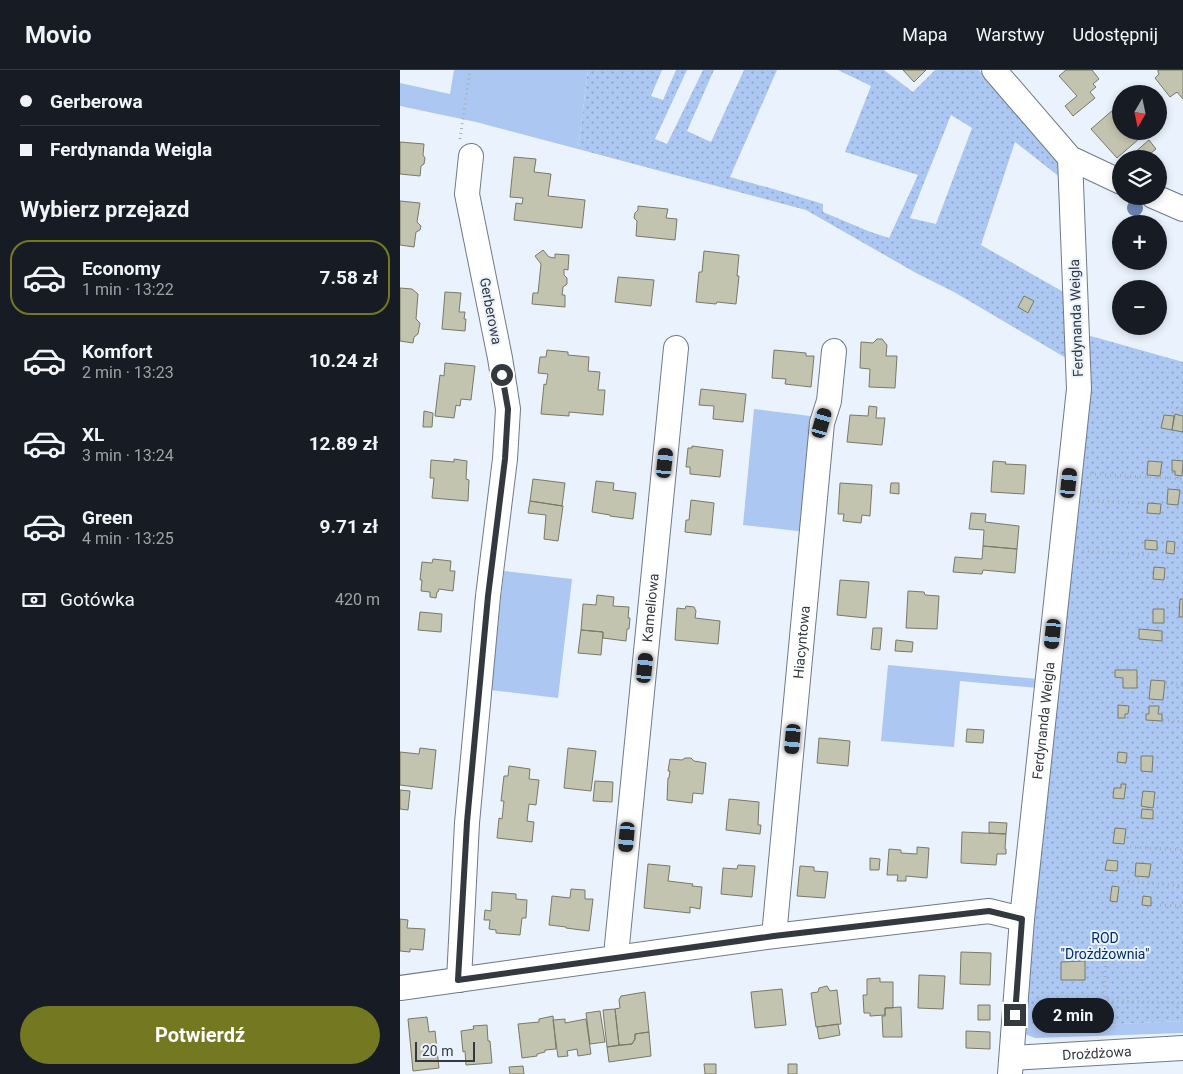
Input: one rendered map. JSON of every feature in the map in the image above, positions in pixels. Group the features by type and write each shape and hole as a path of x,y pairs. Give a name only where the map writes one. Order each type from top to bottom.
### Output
{"street":[{"path":"994,70 1070,158 1112,178"},
{"name":"Gerberowa","path":"458,980 467,822 488,596 505,459 508,409 500,358 467,194 471,156"},
{"name":"Ferdynanda Weigla","path":"1011,1066 1022,919 1079,389 1070,158"},
{"path":"1167,202 1183,209"},
{"name":"Kameliowa","path":"619,958 617,945 676,348"},
{"name":"Hiacyntowa","path":"774,936 822,423 829,401 834,350"},
{"path":"400,988 774,936 989,911 1022,919"},
{"name":"Drożdżowa","path":"1011,1066 1183,1048"}],"path":[{"path":"470,70 458,150 471,156"},
{"path":"1171,407 1183,410"},
{"path":"1088,474 1183,480"},
{"path":"1080,501 1146,503"},
{"path":"1075,551 1151,554"},
{"path":"1166,683 1183,685"},
{"path":"1163,720 1183,722"},
{"path":"1130,847 1183,850"},
{"path":"1123,881 1183,886"},
{"path":"1160,905 1183,906"},
{"path":"1106,956 1104,993 1108,1000 1183,1003"}],"green space":[{"path":"454,70 588,70 578,149 476,122 400,106 400,83 450,94"},
{"path":"588,70 662,70 651,96 663,100 676,70 687,70 655,139 667,144 703,70 714,70 687,131 711,142 744,70 777,70 730,177 823,204 823,212 889,238 918,175 845,152 871,86 838,70 884,70 913,92 935,70 979,70 1060,164 1061,178 1015,142 981,245 1067,294 1071,361 954,292 916,273 806,210 578,149","holes":["951,115 972,128 936,224 910,218"]},
{"name":"ROD \"Drożdżownia\"","path":"1087,335 1183,362 1183,1021 1033,1028 1026,986"},
{"path":"754,409 818,417 811,480 804,483 803,500 809,505 807,532 743,525"},
{"path":"504,571 572,579 558,698 490,690"},
{"path":"888,665 1038,679 1038,688 960,681 954,747 881,741"},
{"path":"1023,951 1033,1028 1183,1021 1183,1033 1035,1038 1027,1035 1023,1029"}],"building":[{"path":"903,70 926,70 914,82"},
{"path":"1066,70 1092,70 1099,79 1093,84 1096,87 1090,92 1095,98 1073,116 1065,106 1077,96 1059,76"},
{"path":"1158,70 1183,70 1183,99 1177,92 1170,97 1168,94 1168,85 1161,85 1155,78 1159,74"},
{"path":"1112,111 1112,140 1138,140 1126,150 1112,150 1112,152 1091,129"},
{"path":"1149,140 1156,149 1155,150 1137,150"},
{"path":"400,142 424,144 423,155 425,158 424,164 421,166 420,176 400,174"},
{"path":"514,157 536,159 534,172 551,174 548,196 585,200 582,228 514,220 516,203 522,204 523,198 510,197"},
{"path":"400,201 420,203 417,222 421,226 420,230 416,232 414,247 400,245"},
{"path":"638,206 668,209 666,218 677,219 675,240 636,236 637,221 634,218"},
{"path":"543,250 549,257 555,258 555,254 569,255 568,270 564,269 567,284 563,287 562,295 565,295 565,307 532,304 533,293 538,293 541,264 535,256"},
{"path":"704,251 739,255 736,304 696,302 699,272 702,272"},
{"path":"618,277 654,280 651,306 615,302"},
{"path":"400,288 412,289 418,294 416,319 420,323 418,334 414,337 413,343 400,341"},
{"path":"445,292 461,293 459,312 465,312 465,331 442,329"},
{"path":"1024,296 1034,301 1028,313 1018,307"},
{"path":"877,339 882,339 887,345 886,356 897,356 895,388 869,387 870,369 860,368 861,342 873,343"},
{"path":"547,350 589,357 588,371 600,372 598,390 605,390 603,415 569,412 569,416 541,414 544,384 546,385 548,374 538,373 540,357 546,357"},
{"path":"774,350 806,353 806,356 814,356 811,387 785,384 786,379 772,378"},
{"path":"445,363 475,366 471,400 461,399 460,406 456,405 454,418 435,416 440,375 444,376"},
{"path":"701,389 746,394 743,422 713,419 714,406 699,405"},
{"path":"869,406 877,407 876,418 885,418 882,445 847,442 850,415 868,416"},
{"path":"424,411 433,413 432,427 423,427"},
{"path":"1175,414 1183,416 1183,432 1172,430"},
{"path":"1164,415 1174,416 1172,430 1161,428"},
{"path":"692,446 723,450 720,477 690,474 690,467 686,467 688,448 692,448"},
{"path":"454,459 467,461 466,479 469,480 468,501 432,498 434,478 430,478 431,460 454,462"},
{"path":"1172,460 1183,461 1182,476 1175,475 1175,471 1172,471"},
{"path":"993,461 1006,462 1005,464 1026,465 1024,494 991,492"},
{"path":"1148,461 1162,462 1160,476 1147,475"},
{"path":"533,479 565,483 562,506 530,501"},
{"path":"596,481 614,483 613,490 636,493 633,519 592,512"},
{"path":"840,483 872,485 870,516 862,515 861,523 843,521 844,514 838,514"},
{"path":"891,483 899,483 899,494 890,493"},
{"path":"1168,489 1180,490 1178,505 1167,504"},
{"path":"691,500 714,503 711,535 685,532 686,520 689,520"},
{"path":"530,501 563,506 558,541 544,539 546,515 528,513"},
{"path":"1148,503 1161,504 1160,514 1147,513"},
{"path":"971,513 986,514 985,522 1019,526 1017,549 983,546 984,530 969,529"},
{"path":"1145,540 1157,541 1157,550 1145,549"},
{"path":"1167,541 1175,542 1174,554 1166,553"},
{"path":"983,546 1017,549 1015,573 983,570 982,574 953,572 955,557 982,559"},
{"path":"433,559 451,561 450,571 455,571 453,591 439,589 436,598 430,597 430,592 421,591 422,580 420,580 422,562 432,563"},
{"path":"1154,567 1165,568 1164,580 1153,579"},
{"path":"840,580 869,582 866,618 837,615"},
{"path":"908,591 924,592 925,595 939,596 937,629 906,628"},
{"path":"597,595 614,597 613,606 629,607 628,618 630,618 626,641 603,638 603,632 581,630 583,604 596,605"},
{"path":"1180,599 1183,599 1183,617 1179,617"},
{"path":"686,606 694,607 696,611 695,618 720,621 718,644 675,640 677,608 685,609"},
{"path":"1153,609 1164,609 1164,623 1153,623"},
{"path":"420,612 442,614 441,632 418,630"},
{"path":"873,628 882,628 880,650 871,649"},
{"path":"1139,629 1162,631 1162,641 1139,639"},
{"path":"581,630 603,632 601,655 578,653"},
{"path":"896,640 913,642 912,652 895,651"},
{"path":"1115,670 1137,670 1137,688 1123,688 1123,678 1115,677"},
{"path":"1151,680 1165,681 1163,700 1149,699"},
{"path":"1118,705 1129,706 1128,714 1125,714 1125,718 1118,718"},
{"path":"1149,706 1159,706 1158,714 1162,714 1162,721 1146,720 1146,714 1149,714"},
{"path":"967,729 984,730 983,743 966,742"},
{"path":"819,738 850,741 848,766 817,763"},
{"path":"420,748 436,750 432,789 400,785 400,752 419,754"},
{"path":"568,748 596,751 591,791 564,788"},
{"path":"1118,752 1127,753 1126,763 1117,762"},
{"path":"1141,756 1153,756 1152,772 1141,771"},
{"path":"685,758 706,763 703,794 693,793 692,803 667,800 670,759 682,760"},
{"path":"509,766 530,769 529,779 539,780 536,805 529,804 527,821 534,822 532,842 497,838 499,818 502,819 504,801 501,801 504,776 508,776"},
{"path":"595,781 613,782 612,802 593,801"},
{"path":"1121,784 1126,784 1124,799 1113,798 1114,788 1121,788"},
{"path":"400,790 410,791 408,810 400,809"},
{"path":"1143,791 1155,792 1153,808 1141,806"},
{"path":"729,799 759,802 758,825 761,825 760,834 726,830"},
{"path":"1142,809 1153,810 1153,819 1141,818"},
{"path":"989,822 1007,823 1006,834 989,833"},
{"path":"1115,828 1126,829 1124,844 1113,843"},
{"path":"962,832 1006,834 1006,854 997,854 996,865 961,863"},
{"path":"917,847 929,848 927,878 906,876 906,881 897,881 898,875 887,875 889,849 901,850 901,853 917,854"},
{"path":"870,858 880,859 879,870 870,870"},
{"path":"1107,860 1118,861 1117,871 1105,870"},
{"path":"1136,863 1151,864 1149,877 1135,876"},
{"path":"648,864 670,866 668,881 702,887 700,909 690,907 690,913 644,908"},
{"path":"738,865 755,866 752,897 721,894 723,868 737,869"},
{"path":"800,866 814,867 814,871 828,872 825,898 797,896"},
{"path":"1112,886 1119,887 1117,902 1110,901"},
{"path":"571,889 585,890 585,899 593,899 589,931 549,925 552,896 570,898"},
{"path":"492,892 516,894 516,899 527,900 526,918 522,918 520,935 496,933 496,930 489,929 490,920 484,920 485,910 491,911"},
{"path":"1143,896 1151,897 1151,906 1142,905"},
{"path":"400,919 408,920 407,928 425,929 423,950 410,949 410,952 400,951"},
{"path":"961,952 991,953 990,985 960,984"},
{"path":"1085,961 1085,980 1061,980 1061,962"},
{"path":"919,975 945,976 943,1009 918,1008"},
{"path":"880,978 880,982 893,982 893,1008 885,1008 885,1015 870,1016 870,1013 864,1013 863,995 867,995 867,979"},
{"path":"827,986 830,991 837,990 841,1024 816,1027 811,993 818,992 819,988"},
{"path":"782,989 786,1025 755,1028 751,992"},
{"path":"645,992 649,1032 635,1034 632,1044 619,1045 615,1009 620,1008 619,1000 621,996"},
{"path":"978,1005 990,1005 990,1020 978,1020"},
{"path":"901,1007 902,1037 883,1037 882,1016 885,1016 885,1008"},
{"path":"615,1009 619,1045 607,1047 603,1010"},
{"path":"600,1011 605,1042 590,1044 586,1013"},
{"path":"553,1016 556,1049 545,1050 545,1052 537,1054 537,1056 522,1058 518,1024 539,1022 539,1019"},
{"path":"427,1017 429,1032 435,1031 439,1068 413,1071 408,1019"},
{"path":"565,1019 565,1023 586,1019 591,1054 578,1056 577,1049 567,1051 568,1056 558,1057 553,1020"},
{"path":"838,1024 840,1035 819,1039 817,1027"},
{"path":"487,1025 492,1063 466,1065 461,1031 474,1029 473,1026"},
{"path":"966,1031 990,1032 990,1049 966,1048"},
{"path":"649,1032 651,1056 609,1062 607,1047 632,1044 635,1034"},
{"path":"704,1064 716,1064 716,1074 705,1074"},
{"path":"788,1064 797,1064 797,1074 788,1074"},
{"path":"523,1066 524,1074 510,1074 509,1067"}],"route":[{"path":"502,375 508,409 505,459 488,596 467,822 458,980 774,936 989,911 1022,919 1015,1015"}]}
